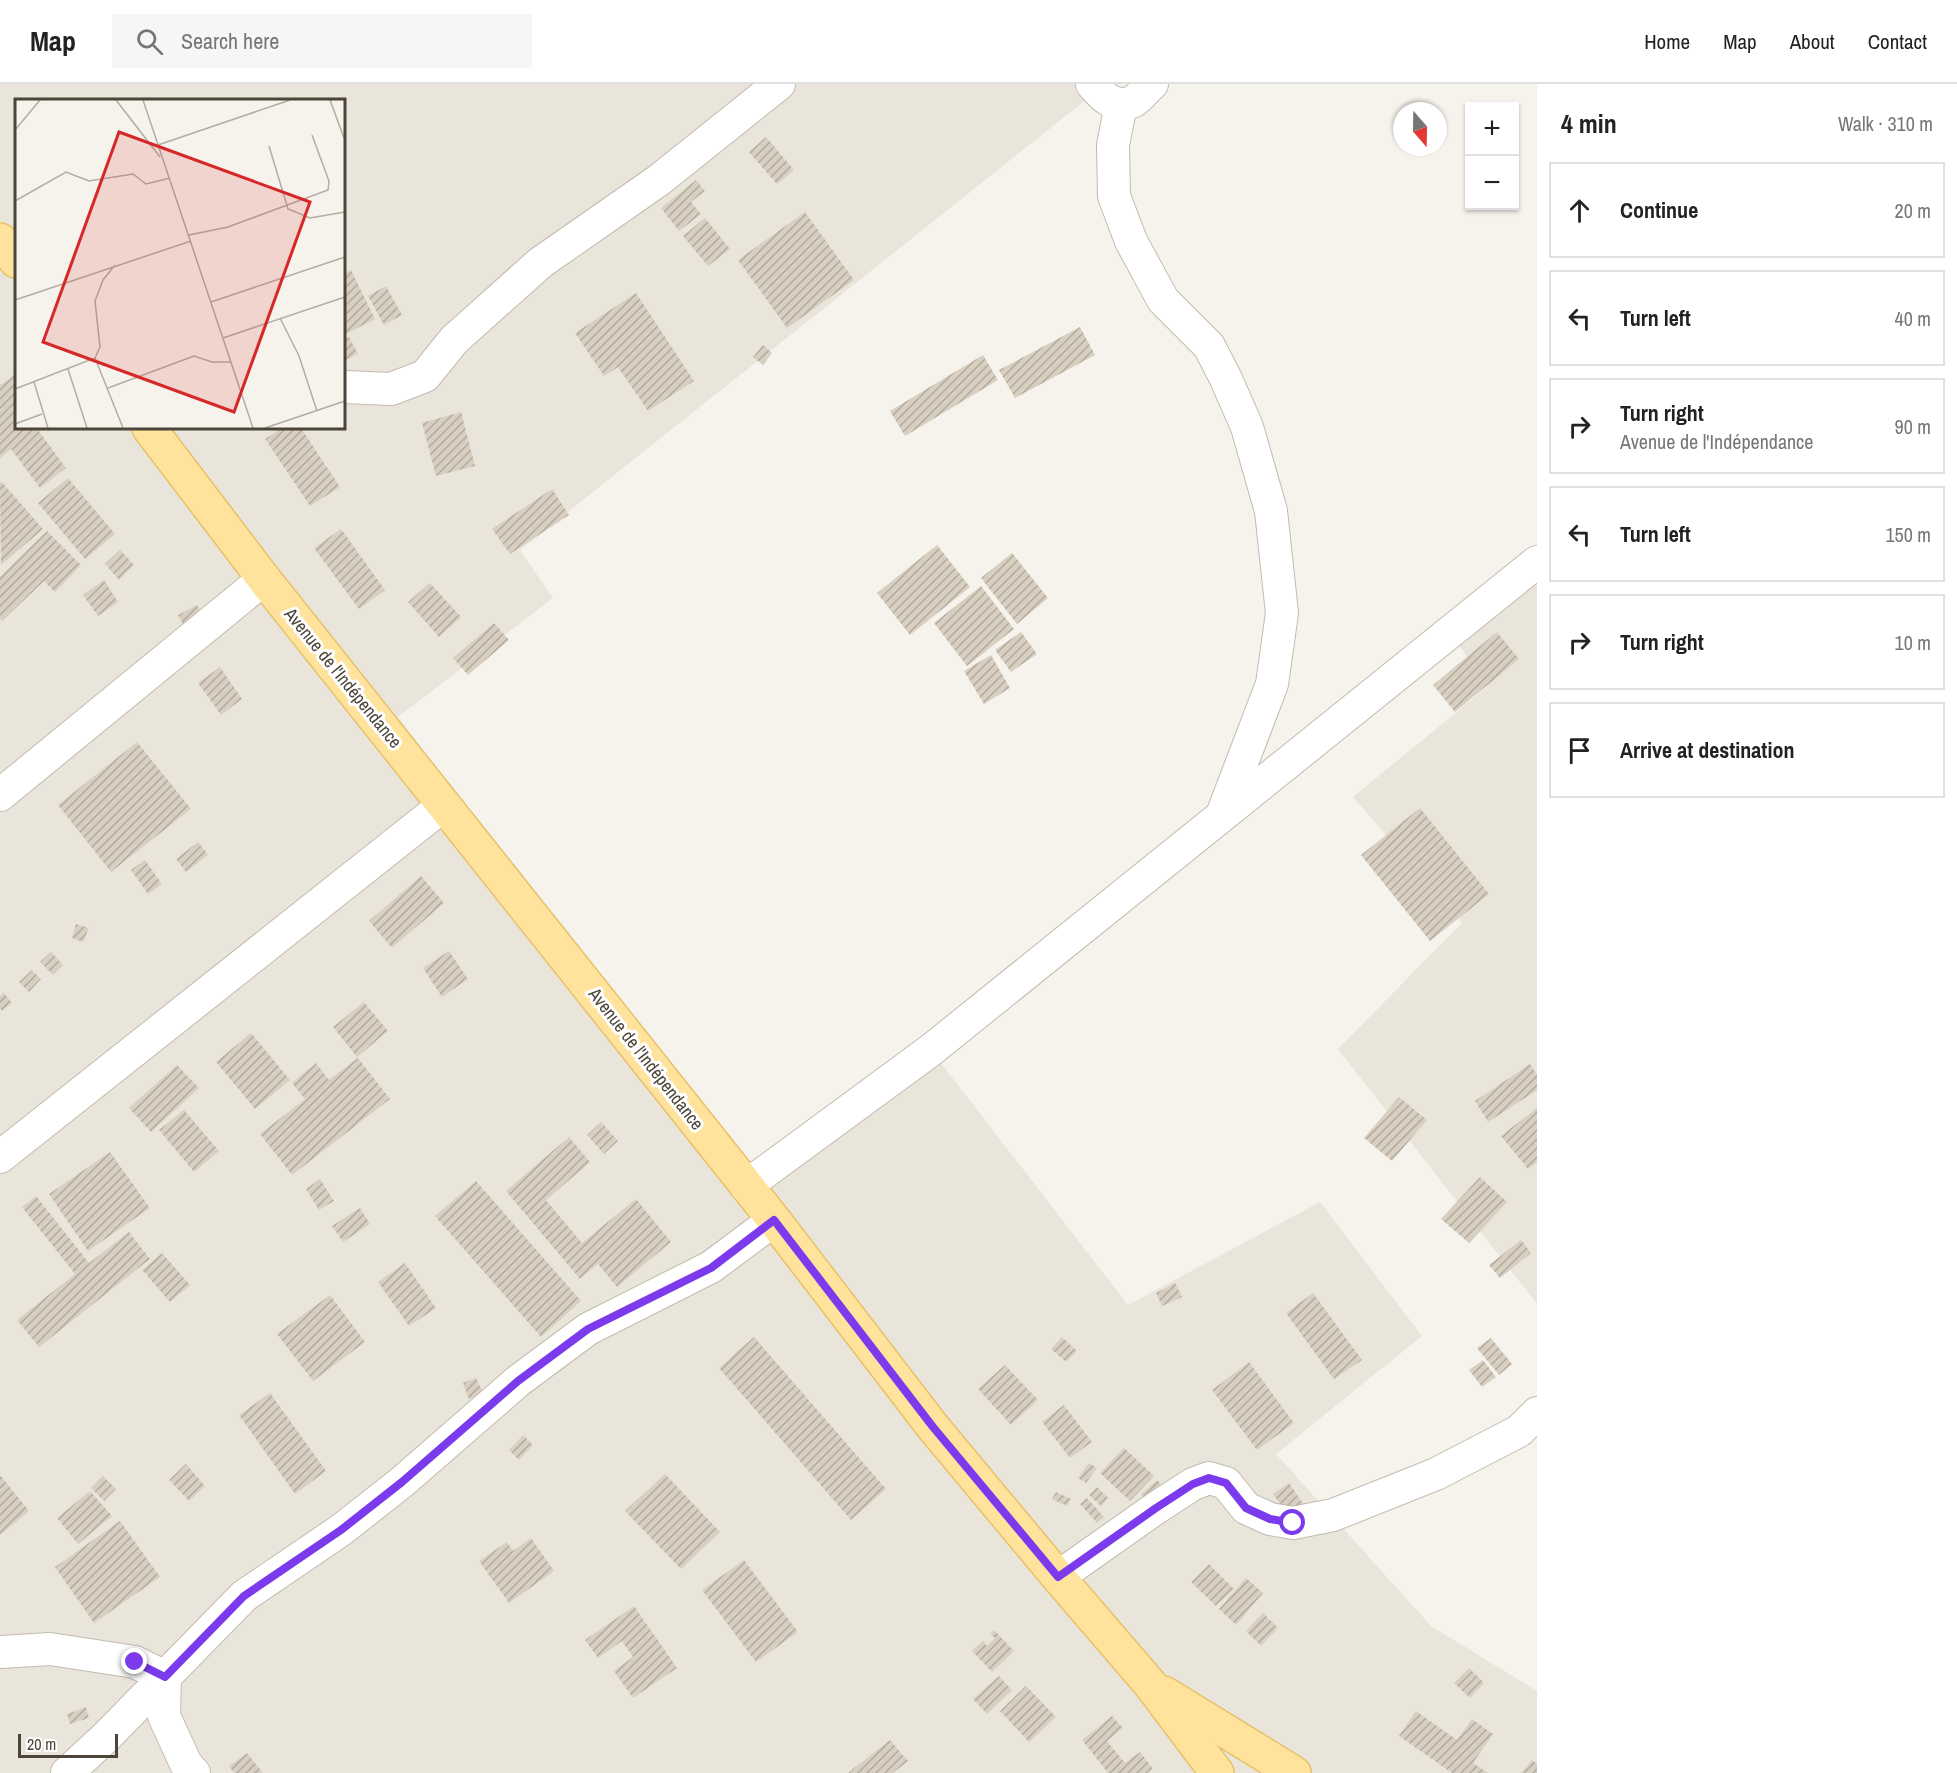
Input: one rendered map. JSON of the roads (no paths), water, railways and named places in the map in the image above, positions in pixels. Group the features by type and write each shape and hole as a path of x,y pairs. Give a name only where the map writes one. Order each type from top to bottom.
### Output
{"main road":[{"path":"0,240 15,260"},
{"name":"Avenue de l'Indépendance","path":"150,429 264,579 774,1220 933,1427 1150,1684"},
{"path":"1150,1684 1216,1773"},
{"path":"1150,1684 1294,1773"}],"street":[{"path":"345,387 391,389 425,376 454,340 540,263 659,180 779,84"},
{"path":"1092,84 1107,101 1121,104 1133,102 1152,84"},
{"path":"1121,104 1113,146 1114,196 1131,240 1163,300 1209,346 1226,379 1247,427 1271,511 1282,613 1272,684 1222,816"},
{"path":"746,1186 931,1050 1537,562"},
{"path":"0,795 264,579"},
{"path":"0,1157 444,805"},
{"path":"67,1773 107,1736 244,1596 341,1530 402,1482 518,1381 588,1329 711,1268 774,1220"},
{"path":"1058,1577 1156,1508 1193,1484 1209,1478 1226,1483 1246,1508 1270,1519 1293,1523 1333,1515 1436,1474 1519,1431 1537,1413"},
{"path":"0,1652 50,1649 135,1662 165,1677"},
{"path":"165,1677 164,1716 186,1764 194,1773"}]}
